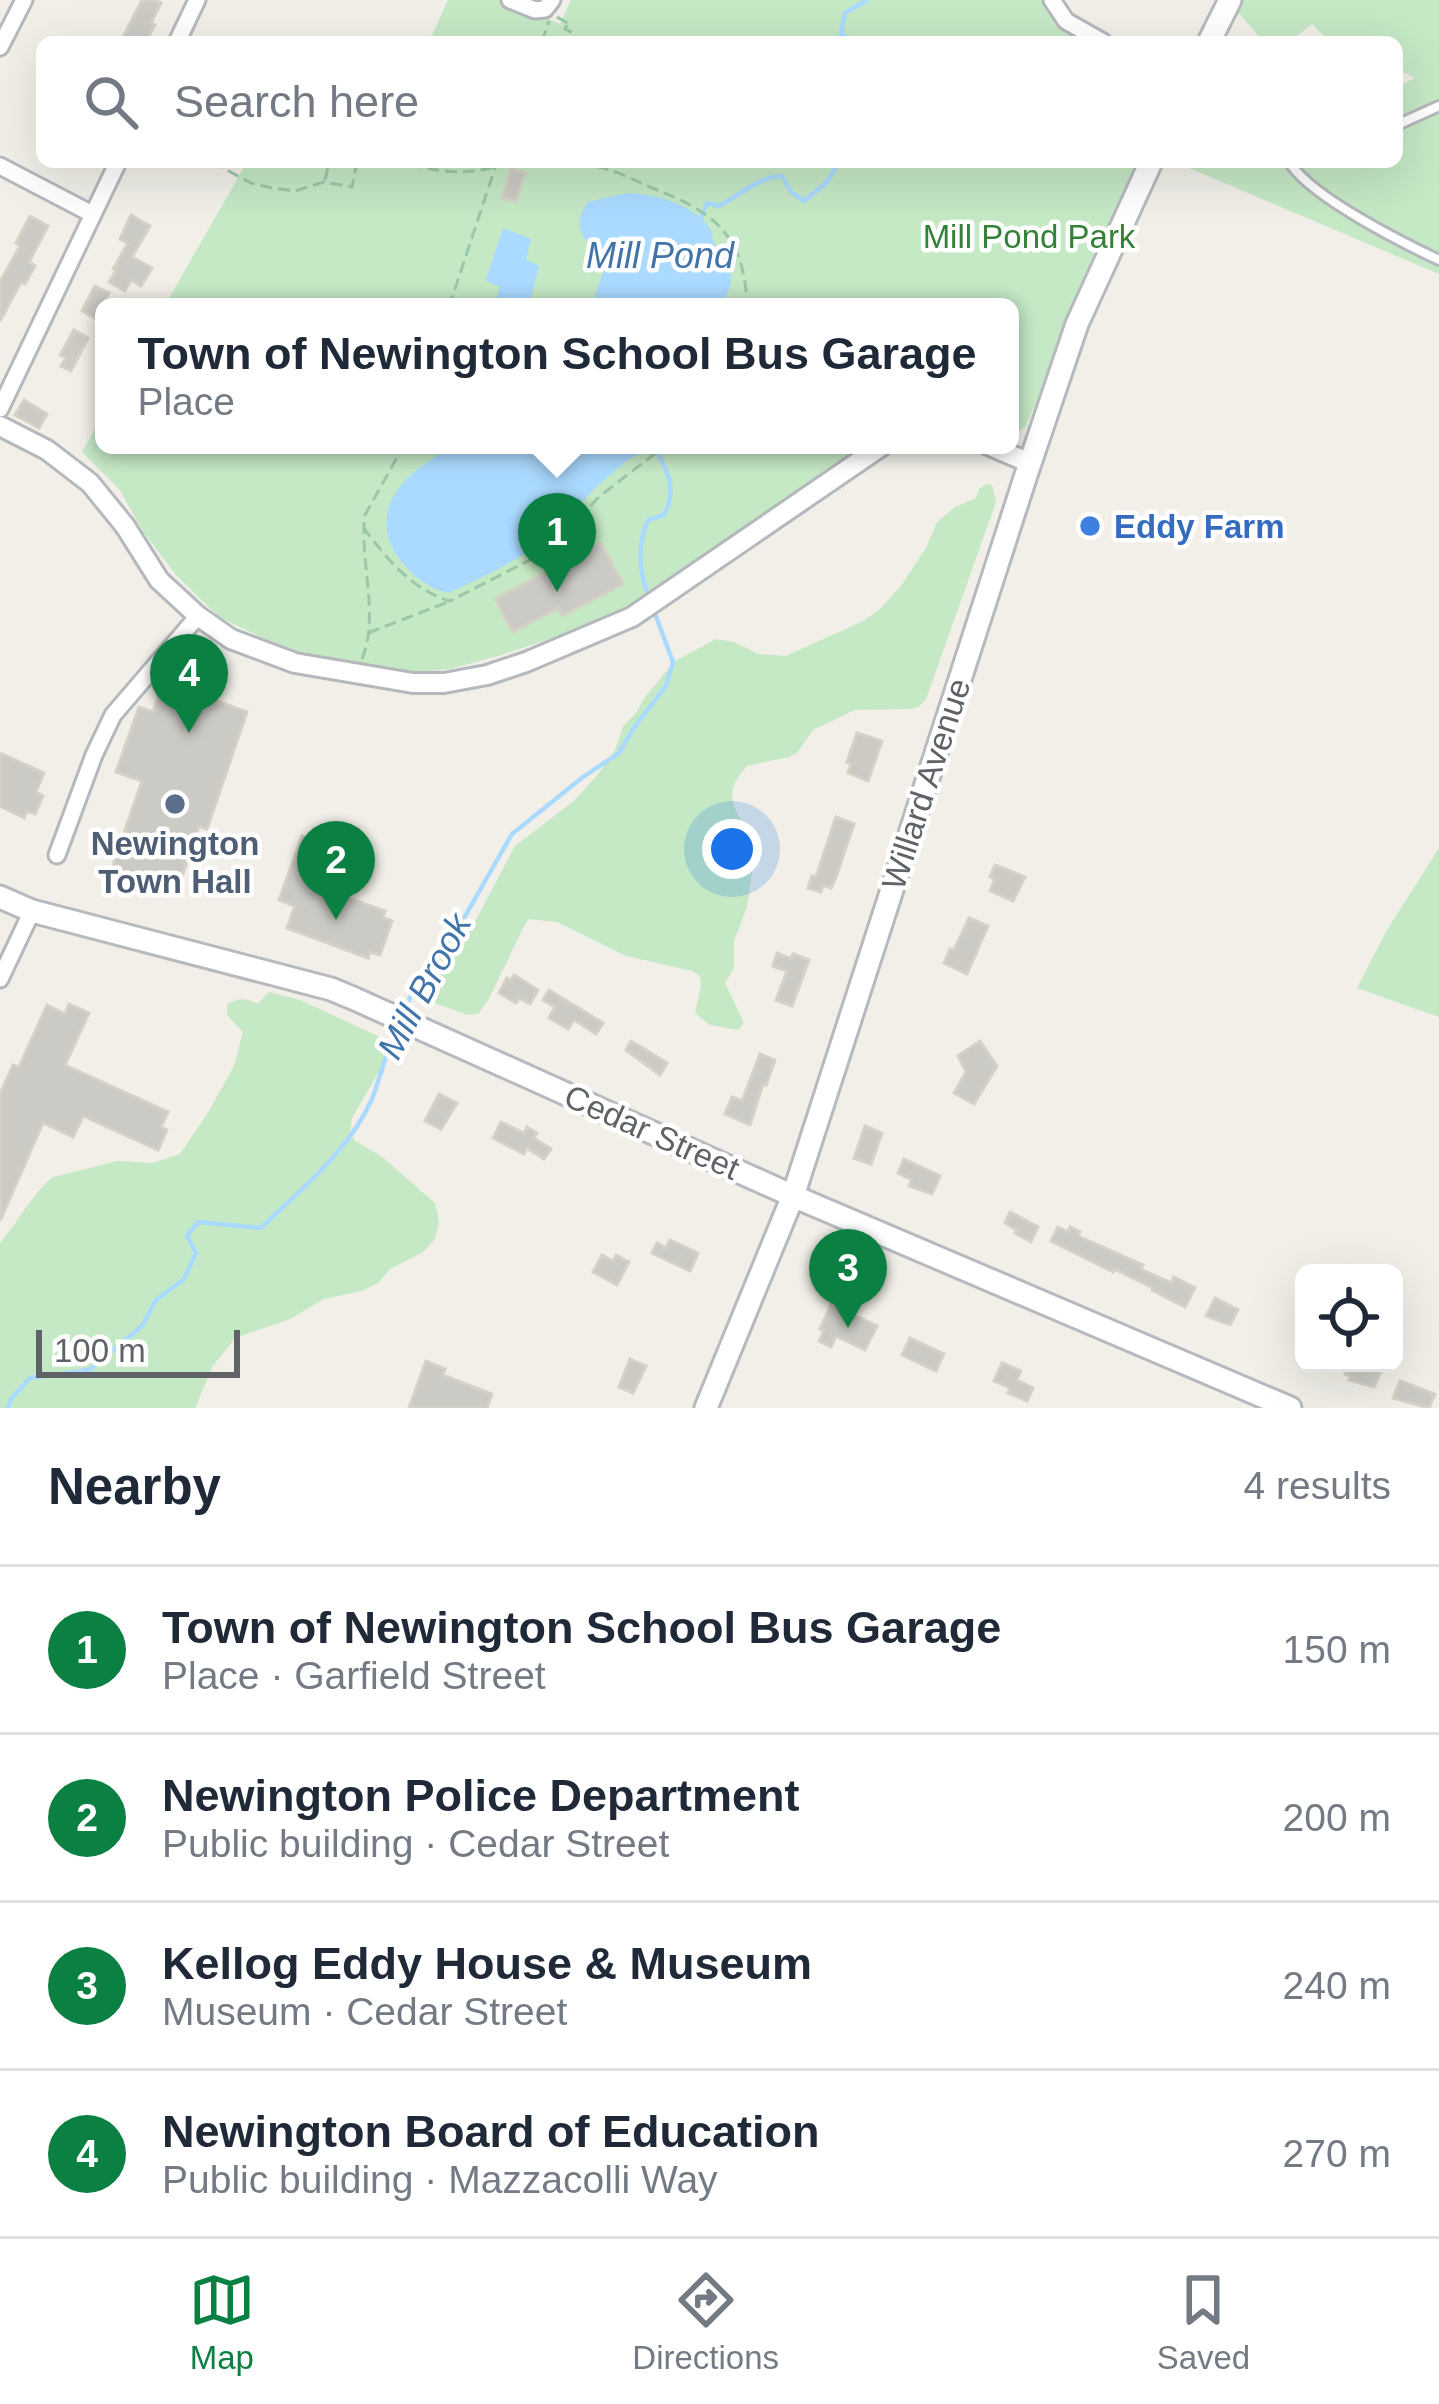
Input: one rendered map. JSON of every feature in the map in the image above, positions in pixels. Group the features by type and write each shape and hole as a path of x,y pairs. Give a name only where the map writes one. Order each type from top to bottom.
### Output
{"main road":[{"path":"1212,36 1229,0"},
{"name":"Willard Avenue","path":"706,1408 793,1196 1030,463 1090,292 1148,168"},
{"name":"Cedar Street","path":"0,897 32,911 331,989 793,1196 1290,1408"}],"street":[{"path":"0,47 23,0"},
{"path":"180,36 197,0"},
{"path":"510,0 549,11"},
{"path":"1052,2 1066,21 1092,36"},
{"path":"0,166 92,214"},
{"path":"0,409 115,168"},
{"path":"0,426 47,450 90,484 125,526 159,580 231,639 280,658 413,683 488,675 632,617 870,454"},
{"path":"1009,454 1030,463"},
{"path":"57,855 113,715 198,616"},
{"path":"0,980 32,911"}],"lane":[{"path":"1403,122 1439,106"},
{"path":"1294,168 1381,231 1439,260"}],"path":[{"path":"568,23 565,29 573,33"},
{"path":"223,168 251,183 296,191 324,182 352,187 356,168"},
{"path":"324,182 328,168"},
{"path":"429,168 468,174 485,168"},
{"path":"455,168 456,173"},
{"path":"452,298 495,168"},
{"path":"602,168 679,197 712,218 740,258 747,298"},
{"path":"454,289 466,293"},
{"path":"360,663 368,633 365,515 399,454"},
{"path":"368,633 450,602 545,552 600,496 653,454"},
{"path":"363,527 398,569 418,586 450,602"}],"green space":[{"path":"448,0 502,0 560,24 571,0 1043,0 1056,26 1074,36 432,36"},
{"path":"1241,0 1439,0 1439,274 1189,168 1403,168 1403,84 1415,78 1403,72 1403,36 1324,36 1312,24 1297,36 1259,36 1236,10"},
{"name":"Mill Pond Park","path":"244,168 1139,168 1026,426 1019,431 1019,298 169,298"},
{"path":"95,429 95,454 856,454 643,599 576,630 498,656 422,672 298,655 219,617 176,575 142,530 120,490 82,452"},
{"path":"987,484 992,485 996,502 926,699 912,709 855,710 813,730 797,753 747,766 737,779 732,799 755,852 747,907 734,941 734,968 725,983 744,1023 738,1030 710,1025 695,1013 701,986 700,976 692,971 626,956 557,922 529,919 478,1014 423,999 435,964 476,920 515,846 574,801 599,773 615,750 623,726 675,661 716,639 758,654 786,656 865,620 901,586 937,522 976,498"},
{"path":"1439,848 1439,1017 1357,988"},
{"path":"269,992 300,1000 395,1044 352,1118 350,1133 435,1203 439,1221 435,1239 423,1252 362,1291 324,1299 290,1319 235,1338 213,1366 195,1408 0,1408 0,1243 53,1177 117,1161 153,1163 180,1154 234,1066 243,1032 227,1015 227,1005 242,999 258,1004"}],"water":[{"name":"Mill Pond","path":"627,193 671,201 692,211 708,226 728,264 731,282 727,298 594,298 606,264 580,228 588,202"},
{"path":"503,228 531,239 526,260 539,268 531,298 497,298 500,287 486,279"},
{"path":"439,454 649,454 623,464 533,549 448,593 416,577 389,539 389,506 415,472"}],"building":[{"path":"142,0 161,3 149,36 124,36"},
{"path":"511,169 525,173 516,202 502,198"},
{"path":"131,215 150,226 132,257 152,268 141,286 131,280 125,291 109,282 128,243 120,239"},
{"path":"30,216 48,226 29,262 35,266 0,321 0,282"},
{"path":"95,286 109,293 106,298 95,298 95,318 82,311"},
{"path":"74,330 88,338 71,371 61,366 66,358 60,355"},
{"path":"24,400 47,414 39,428 15,415"},
{"path":"601,543 623,584 562,616 558,608 513,632 495,599"},
{"name":"Newington Town Hall","path":"162,687 175,691 177,687 247,712 207,829 199,826 176,894 111,871 142,781 116,772 139,707 153,712"},
{"path":"857,733 882,741 868,781 848,773"},
{"path":"0,753 44,773 36,792 43,796 35,814 27,811 24,818 0,806"},
{"path":"836,817 854,824 831,888 823,885 821,892 808,888"},
{"path":"302,836 331,847 318,883 385,911 383,917 392,921 380,955 370,952 368,958 287,928 295,906 279,900"},
{"path":"995,865 1025,877 1013,901 990,891"},
{"path":"969,918 988,926 967,974 944,963"},
{"path":"777,953 809,960 792,1006 776,1000 787,971 773,966"},
{"path":"514,975 538,990 530,1004 519,998 516,1003 499,993"},
{"path":"549,990 603,1023 596,1034 574,1020 568,1029 549,1018 555,1007 543,1000"},
{"path":"69,1004 89,1013 65,1065 168,1112 161,1127 167,1130 158,1150 83,1116 73,1137 43,1123 0,1221 0,1094 13,1065 19,1067 47,1005 65,1014"},
{"path":"631,1041 667,1063 660,1075 626,1050"},
{"path":"980,1041 997,1066 974,1104 954,1093 966,1072 958,1056"},
{"path":"760,1054 775,1060 750,1125 725,1114 732,1097 742,1101"},
{"path":"439,1094 457,1103 441,1129 425,1121"},
{"path":"501,1122 524,1133 527,1127 551,1149 544,1159 527,1148 524,1154 493,1138"},
{"path":"865,1126 882,1133 871,1164 854,1158"},
{"path":"904,1159 940,1176 932,1194 909,1186 912,1180 898,1173"},
{"path":"1010,1212 1038,1227 1031,1242 1005,1223"},
{"path":"1058,1227 1068,1232 1070,1227 1080,1232 1078,1236 1171,1283 1174,1277 1195,1288 1185,1307 1051,1241"},
{"path":"670,1240 698,1253 690,1271 652,1253 657,1243 666,1248"},
{"path":"602,1255 629,1262 617,1285 593,1272"},
{"path":"1215,1298 1238,1310 1230,1325 1206,1316"},
{"path":"831,1304 877,1326 865,1350 836,1336 831,1347 819,1341"},
{"path":"910,1338 944,1354 936,1371 902,1355"},
{"path":"630,1359 646,1366 633,1393 619,1387"},
{"path":"426,1361 445,1369 443,1375 492,1394 487,1408 409,1408"},
{"path":"1002,1363 1021,1371 1017,1380 1033,1388 1027,1401 994,1381"},
{"path":"1381,1372 1374,1387 1349,1380 1345,1374"},
{"path":"1400,1381 1435,1394 1429,1408 1393,1398"}],"waterway":[{"name":"Mill Brook","path":"844,36 845,13 867,0"},
{"name":"Mill Brook","path":"699,222 707,203 719,206 774,177 782,176 791,192 804,201 835,168"},
{"name":"Mill Brook","path":"650,600 640,550 648,520 664,515 670,487 658,454"},
{"name":"Mill Brook","path":"404,1012 512,834 619,753 666,686 673,662 654,611"},
{"name":"Mill Brook","path":"8,1408 30,1378 89,1370 142,1326 156,1300 184,1279 196,1253 187,1236 198,1222 261,1228 308,1184 362,1118 397,1028"}],"place":[{"name":"Eddy Farm","path":"1090,526"},
{"name":"Town of Newington School Bus Garage","path":"557,592"},
{"name":"Newington Board of Education","path":"189,733"},
{"name":"Newington Town Hall","path":"175,804"},
{"name":"Newington Police Department","path":"336,920"},
{"name":"Kellog Eddy House & Museum","path":"848,1328"}]}
